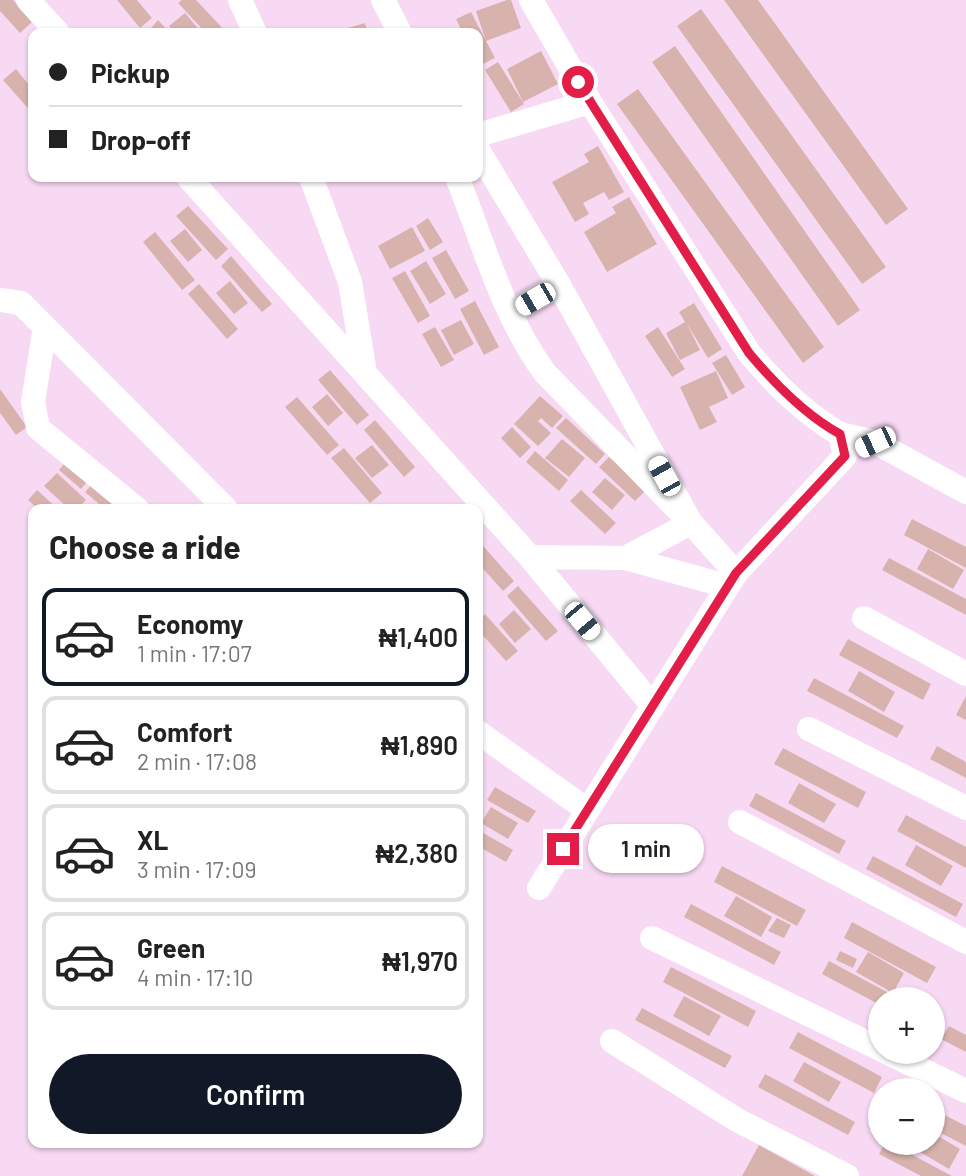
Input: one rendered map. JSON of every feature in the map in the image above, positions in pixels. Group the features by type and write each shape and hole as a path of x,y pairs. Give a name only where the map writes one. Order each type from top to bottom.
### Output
{"street":[{"path":"28,0 53,28"},
{"path":"383,0 397,28"},
{"path":"531,0 590,102 749,353 775,383 843,445"},
{"path":"248,2 254,28"},
{"path":"483,134 590,102"},
{"path":"483,158 559,285 691,523 732,580"},
{"path":"192,182 482,504"},
{"path":"313,182 350,282 365,373"},
{"path":"459,182 510,312 531,354 545,373 691,523"},
{"path":"510,312 559,285"},
{"path":"0,300 21,303 221,504"},
{"path":"45,327 33,402 38,428 131,504"},
{"path":"538,888 732,580 843,445 875,442 966,492"},
{"path":"483,505 530,557 653,706"},
{"path":"625,558 691,523"},
{"path":"530,557 625,558 732,580"},
{"path":"864,618 966,674"},
{"path":"809,729 966,808"},
{"path":"483,736 587,810"},
{"path":"740,822 966,942"},
{"path":"652,938 868,1043"},
{"path":"612,1041 737,1120 847,1176"},
{"path":"911,1064 966,1091"}],"building":[{"path":"0,0 13,0 32,22 20,33 0,11"},
{"path":"117,0 137,0 152,18 140,28"},
{"path":"182,0 196,0 222,28 201,28 178,3"},
{"path":"511,0 521,28 486,41 476,11"},
{"path":"724,0 758,0 908,209 886,225"},
{"path":"701,9 886,267 862,284 677,26"},
{"path":"471,12 479,28 460,28 456,19"},
{"path":"185,13 198,28 171,28 169,26"},
{"path":"158,20 165,28 151,28"},
{"path":"365,23 366,28 348,28"},
{"path":"483,35 495,58 483,64"},
{"path":"675,46 860,310 838,326 652,62"},
{"path":"541,51 558,84 523,102 507,69"},
{"path":"498,62 524,104 511,112 485,70"},
{"path":"16,69 28,84 28,108 3,80"},
{"path":"638,89 824,347 803,363 617,104"},
{"path":"598,146 624,192 609,200 604,192 583,203 589,214 575,222 552,182 589,162 584,154"},
{"path":"629,197 657,244 607,272 584,232 616,213 612,207"},
{"path":"188,206 228,249 216,260 176,216"},
{"path":"428,218 443,242 430,250 416,226"},
{"path":"412,227 425,251 390,269 378,246"},
{"path":"185,229 202,250 188,262 170,241"},
{"path":"155,232 195,280 182,290 143,242"},
{"path":"446,250 469,291 455,299 432,258"},
{"path":"231,256 272,304 262,312 221,266"},
{"path":"426,261 446,294 430,304 410,271"},
{"path":"405,271 430,316 418,323 392,278"},
{"path":"230,281 248,303 234,314 216,293"},
{"path":"199,284 238,329 227,339 188,294"},
{"path":"475,301 499,347 484,355 460,309"},
{"path":"694,303 722,349 708,358 687,324 700,350 680,360 666,333 685,322 679,312"},
{"path":"461,320 474,344 454,355 441,330"},
{"path":"435,327 454,360 441,367 422,334"},
{"path":"658,327 685,369 672,377 645,336"},
{"path":"726,355 745,387 732,395 712,363"},
{"path":"330,370 369,415 357,425 318,380"},
{"path":"716,371 728,398 709,407 717,422 700,430 680,387"},
{"path":"0,389 27,427 16,435 0,413"},
{"path":"327,394 343,413 328,426 312,407"},
{"path":"540,396 563,416 552,428 541,418 538,421 551,433 538,446 514,424"},
{"path":"297,397 339,445 327,455 285,407"},
{"path":"566,418 605,454 596,464 556,428"},
{"path":"375,420 415,467 404,477 364,430"},
{"path":"512,427 531,447 520,458 501,438"},
{"path":"562,439 585,458 569,477 545,458"},
{"path":"372,445 389,465 372,478 355,458"},
{"path":"344,448 382,493 370,503 331,458"},
{"path":"535,451 568,480 559,491 526,462"},
{"path":"609,457 645,491 635,501 599,467"},
{"path":"69,458 91,477 81,489 59,470"},
{"path":"57,473 86,500 82,504 64,504 44,486"},
{"path":"605,478 625,495 612,510 592,492"},
{"path":"95,481 120,504 99,504 85,492"},
{"path":"37,490 52,504 32,504 28,500"},
{"path":"581,490 616,523 605,534 570,501"},
{"path":"912,519 966,547 966,568 904,535"},
{"path":"483,546 514,581 503,591 483,569"},
{"path":"928,549 964,570 953,589 917,569"},
{"path":"889,558 966,599 966,615 882,570"},
{"path":"518,586 558,631 546,641 507,596"},
{"path":"514,610 531,629 515,643 499,624"},
{"path":"485,614 518,651 506,661 483,636"},
{"path":"848,639 931,684 923,700 839,655"},
{"path":"859,671 895,692 884,712 848,691"},
{"path":"814,678 904,726 897,738 807,691"},
{"path":"966,696 966,720 956,715"},
{"path":"937,746 966,762 966,778 930,759"},
{"path":"783,748 866,792 858,808 774,764"},
{"path":"799,783 836,804 824,823 788,803"},
{"path":"495,787 536,811 528,823 487,800"},
{"path":"756,793 846,841 839,854 749,806"},
{"path":"491,807 518,823 508,839 483,824"},
{"path":"906,815 966,847 966,868 897,831"},
{"path":"483,833 513,850 506,862 483,849"},
{"path":"916,845 953,866 941,886 905,865"},
{"path":"873,856 963,904 956,917 866,869"},
{"path":"722,866 806,910 797,926 714,882"},
{"path":"736,896 772,917 761,937 724,916"},
{"path":"691,904 781,952 774,965 684,917"},
{"path":"777,918 791,925 784,938 768,931"},
{"path":"852,922 936,967 927,983 844,938"},
{"path":"840,951 857,959 853,968 836,960"},
{"path":"868,952 904,973 896,987 882,987 856,972"},
{"path":"829,961 878,987 868,987 868,999 822,974"},
{"path":"671,967 756,1011 748,1027 663,982"},
{"path":"684,996 721,1016 709,1036 673,1016"},
{"path":"642,1008 732,1056 725,1068 635,1020"},
{"path":"949,1026 966,1035 966,1052 945,1041 945,1032"},
{"path":"798,1032 882,1077 868,1078 868,1090 789,1048"},
{"path":"804,1062 841,1082 829,1102 793,1081"},
{"path":"765,1074 855,1122 848,1135 758,1087"},
{"path":"945,1115 966,1126 966,1146 945,1135"},
{"path":"945,1140 960,1149 949,1169 925,1155 945,1155"},
{"path":"759,1145 815,1176 742,1176"},
{"path":"881,1155 913,1155 952,1176 921,1176"}],"route":[{"path":"563,849 736,573 845,456 840,434 819,422 775,383 749,353 578,82"}]}
